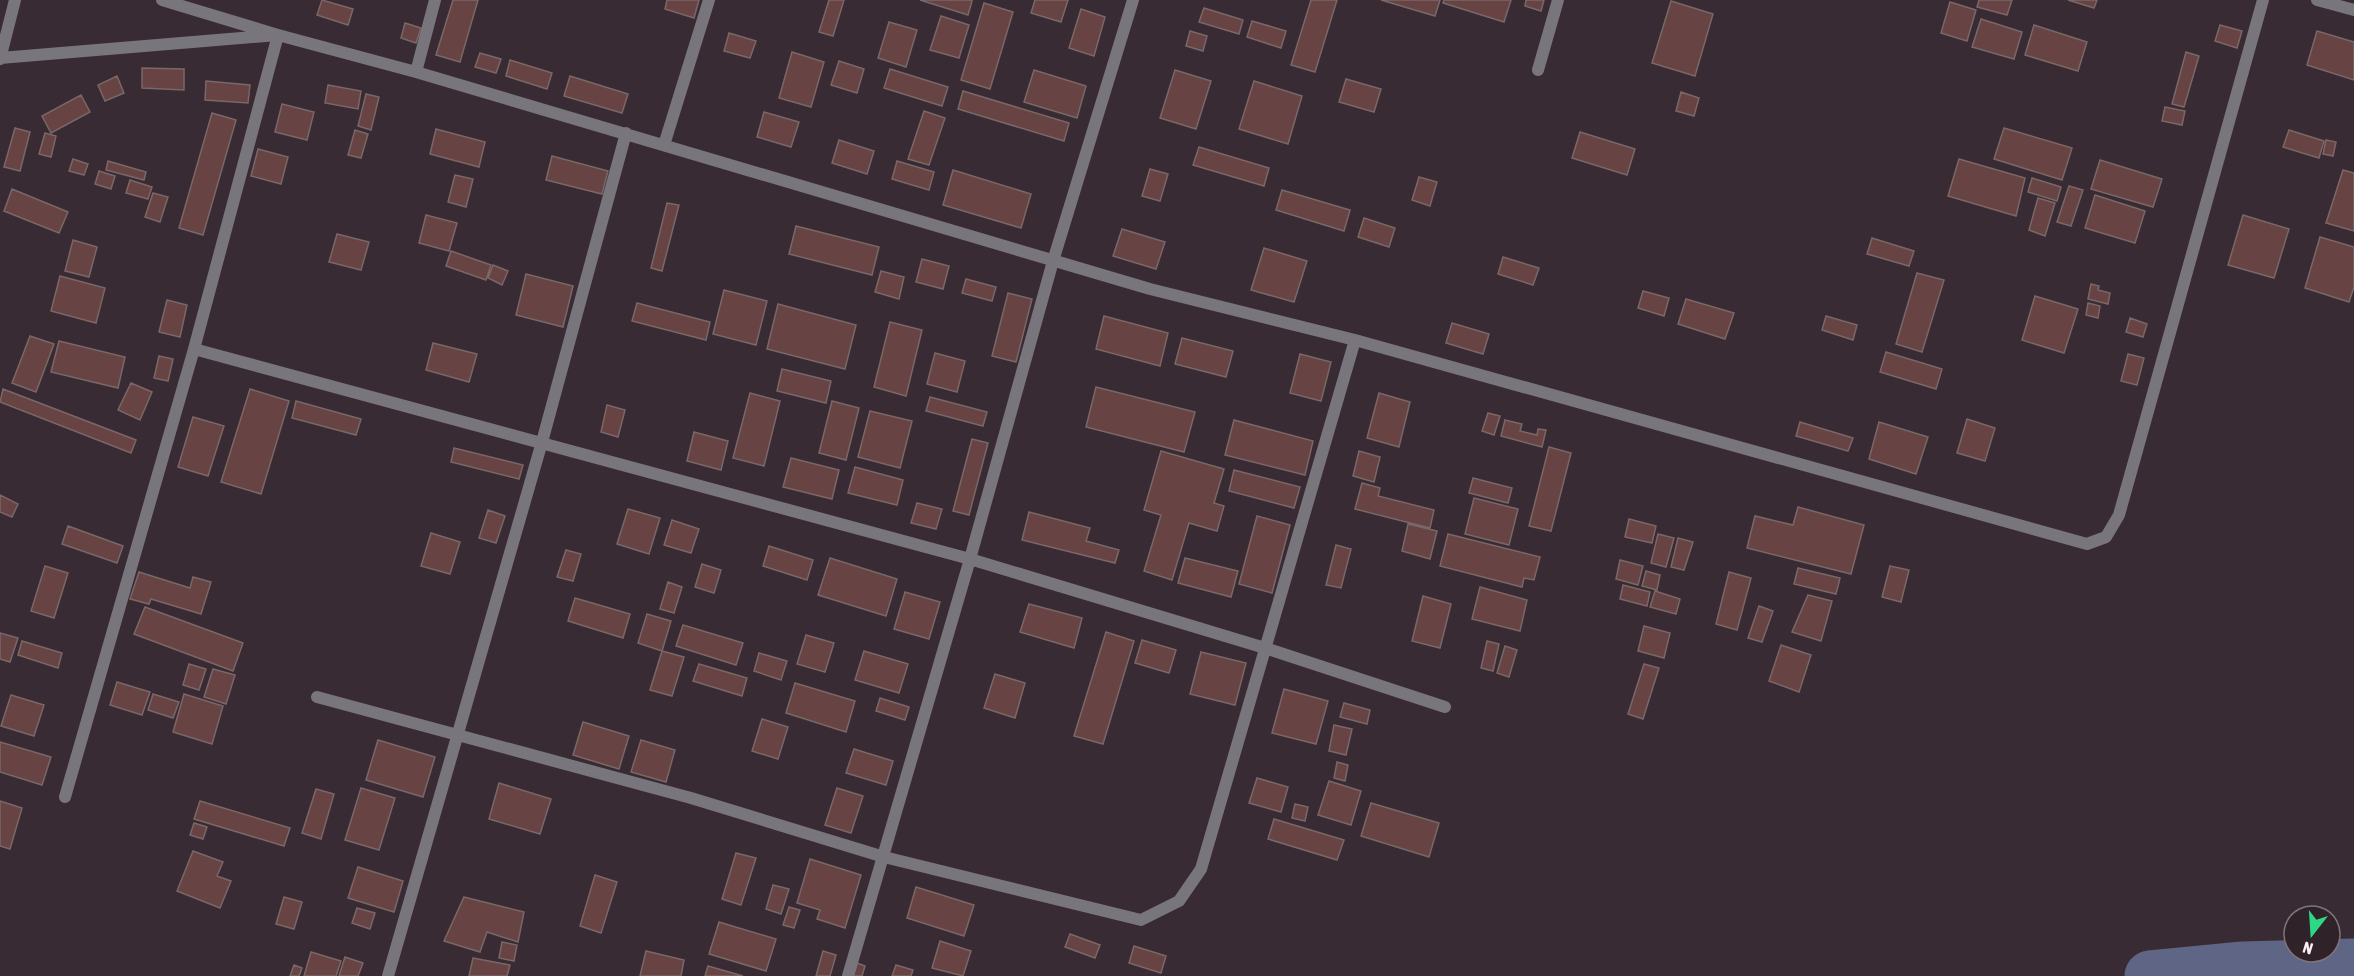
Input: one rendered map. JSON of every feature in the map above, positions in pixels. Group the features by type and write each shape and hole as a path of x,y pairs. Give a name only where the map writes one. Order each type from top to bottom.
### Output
{"street":[{"path":"15,0 0,58 278,35"},
{"path":"162,0 278,35 416,72 1150,289 1355,340 2087,544 2106,537 2119,515 2263,0"},
{"path":"416,72 435,0"},
{"path":"664,145 709,0"},
{"path":"848,976 970,559 1053,261 1133,0"},
{"path":"1538,70 1558,0"},
{"path":"2317,0 2354,10"},
{"path":"65,797 194,349 278,35"},
{"path":"388,976 455,734 542,442 626,134"},
{"path":"317,697 691,798 884,857 1141,920 1179,901 1201,869 1355,340"},
{"path":"194,349 970,559 1265,648 1445,707"}],"building":[{"path":"322,0 353,9 348,25 317,15"},
{"path":"453,0 478,0 460,62 436,55"},
{"path":"667,0 699,0 694,18 665,9"},
{"path":"829,0 844,0 833,36 819,32"},
{"path":"920,0 970,0 972,1 968,15"},
{"path":"1035,0 1068,0 1061,22 1031,13"},
{"path":"1311,0 1337,0 1315,72 1291,65"},
{"path":"1381,0 1440,0 1435,16"},
{"path":"1444,0 1511,0 1504,22 1443,3"},
{"path":"1526,0 1544,0 1541,11 1525,6"},
{"path":"1979,0 2012,0 2007,15 1977,7"},
{"path":"2068,0 2097,0 2094,8"},
{"path":"1671,1 1713,14 1695,76 1652,63"},
{"path":"1950,2 1976,10 1967,41 1941,33"},
{"path":"984,3 1013,12 990,89 961,80"},
{"path":"1204,8 1243,20 1239,34 1199,22"},
{"path":"1081,9 1105,17 1094,56 1069,48"},
{"path":"941,16 969,25 959,58 930,50"},
{"path":"1981,19 2022,32 2014,59 1972,47"},
{"path":"1252,21 1286,31 1281,48 1247,37"},
{"path":"889,22 917,30 906,67 878,58"},
{"path":"405,23 421,28 416,43 401,38"},
{"path":"2034,25 2087,42 2078,71 2025,55"},
{"path":"2220,25 2242,31 2237,48 2215,41"},
{"path":"1190,31 1207,36 1203,51 1186,46"},
{"path":"2317,31 2354,42 2354,80 2307,65"},
{"path":"729,33 756,41 750,58 724,51"},
{"path":"792,52 824,62 811,107 779,98"},
{"path":"2186,52 2199,56 2184,107 2172,104"},
{"path":"480,53 501,59 496,73 475,67"},
{"path":"510,60 552,73 547,89 506,76"},
{"path":"839,61 864,69 857,93 831,85"},
{"path":"142,68 184,69 184,90 142,88"},
{"path":"890,69 948,87 942,106 884,88"},
{"path":"1034,70 1086,86 1077,118 1024,102"},
{"path":"1175,70 1211,81 1196,129 1160,118"},
{"path":"117,76 124,93 105,101 98,85"},
{"path":"570,76 628,94 622,113 564,96"},
{"path":"1346,79 1381,89 1374,112 1339,102"},
{"path":"206,81 250,85 248,103 205,100"},
{"path":"1254,81 1302,96 1288,144 1239,129"},
{"path":"328,85 361,91 358,109 325,103"},
{"path":"963,91 1069,123 1064,141 958,109"},
{"path":"1681,92 1699,98 1694,116 1676,111"},
{"path":"366,94 379,97 371,130 358,126"},
{"path":"81,95 90,112 51,133 42,116"},
{"path":"282,104 314,112 307,140 275,132"},
{"path":"2165,107 2185,111 2182,125 2162,121"},
{"path":"924,111 945,118 929,165 908,159"},
{"path":"764,112 799,122 791,147 757,137"},
{"path":"212,113 236,120 203,235 179,228"},
{"path":"15,128 30,132 20,171 4,167"},
{"path":"2004,128 2072,148 2062,180 1994,159"},
{"path":"436,129 485,142 479,167 430,154"},
{"path":"355,130 368,134 361,158 348,155"},
{"path":"2289,130 2324,141 2319,158 2283,147"},
{"path":"1580,132 1635,149 1627,175 1572,158"},
{"path":"45,133 56,136 51,157 39,154"},
{"path":"839,140 874,151 867,174 832,163"},
{"path":"2326,140 2336,142 2333,156 2323,154"},
{"path":"1199,147 1269,168 1264,186 1193,165"},
{"path":"258,149 288,157 281,184 251,176"},
{"path":"552,156 608,171 602,194 546,180"},
{"path":"73,159 88,164 84,175 69,171"},
{"path":"1959,159 2025,178 2016,216 1948,196"},
{"path":"2100,160 2162,179 2153,207 2091,189"},
{"path":"108,161 146,172 144,180 106,170"},
{"path":"897,161 934,172 929,190 892,179"},
{"path":"1150,169 1168,174 1160,201 1142,196"},
{"path":"953,170 1031,194 1021,228 943,205"},
{"path":"2343,170 2354,173 2354,231 2326,223"},
{"path":"99,171 115,176 111,189 95,184"},
{"path":"455,175 473,179 466,207 448,202"},
{"path":"1419,177 1437,182 1430,206 1412,200"},
{"path":"2032,178 2061,187 2057,201 2028,192"},
{"path":"130,180 152,187 148,199 126,193"},
{"path":"2069,186 2083,190 2071,226 2057,222"},
{"path":"12,189 68,212 59,233 4,211"},
{"path":"1282,190 1350,210 1344,231 1276,210"},
{"path":"153,193 168,197 160,222 145,217"},
{"path":"2095,195 2145,211 2135,243 2085,228"},
{"path":"2038,198 2055,203 2045,236 2029,230"},
{"path":"667,203 679,205 662,271 651,268"},
{"path":"426,215 457,223 449,251 419,243"},
{"path":"2243,215 2289,229 2274,278 2228,265"},
{"path":"1364,218 1395,228 1389,247 1358,237"},
{"path":"796,226 879,247 872,275 789,254"},
{"path":"1122,229 1165,242 1156,269 1113,256"},
{"path":"337,234 369,242 361,270 329,262"},
{"path":"2320,237 2354,247 2354,287 2349,302 2305,288"},
{"path":"1872,238 1914,251 1909,266 1867,254"},
{"path":"73,240 97,247 89,277 65,271"},
{"path":"1264,248 1307,261 1294,302 1251,290"},
{"path":"451,251 491,265 486,280 446,266"},
{"path":"1503,257 1539,268 1533,285 1498,274"},
{"path":"922,259 949,266 943,289 916,282"},
{"path":"493,265 508,271 502,285 488,278"},
{"path":"881,271 904,277 899,299 875,292"},
{"path":"1917,273 1944,280 1922,352 1896,344"},
{"path":"526,274 573,286 563,327 516,315"},
{"path":"60,276 105,288 96,323 51,311"},
{"path":"966,279 996,287 992,301 962,293"},
{"path":"2091,284 2099,286 2098,290 2110,293 2108,304 2088,299"},
{"path":"724,290 767,301 756,345 713,334"},
{"path":"1643,291 1669,298 1664,316 1638,308"},
{"path":"1008,293 1032,299 1016,362 992,356"},
{"path":"2035,296 2078,309 2064,353 2022,340"},
{"path":"1686,299 1734,313 1725,339 1678,324"},
{"path":"167,300 187,305 180,337 159,332"},
{"path":"637,303 710,322 706,340 632,321"},
{"path":"2088,303 2100,306 2098,318 2086,315"},
{"path":"778,304 856,325 845,369 767,349"},
{"path":"1104,316 1168,333 1160,366 1096,349"},
{"path":"1826,316 1857,325 1853,340 1822,330"},
{"path":"2130,318 2147,324 2143,337 2126,332"},
{"path":"890,322 922,330 906,396 874,387"},
{"path":"1452,323 1489,334 1483,354 1446,343"},
{"path":"30,336 54,344 36,392 12,383"},
{"path":"1182,338 1233,351 1226,377 1175,364"},
{"path":"59,341 125,357 118,388 51,372"},
{"path":"433,343 477,354 469,382 426,370"},
{"path":"1886,352 1942,369 1936,389 1880,372"},
{"path":"935,353 965,361 957,392 927,384"},
{"path":"1300,354 1331,362 1321,401 1290,393"},
{"path":"2128,354 2144,358 2137,385 2121,381"},
{"path":"159,356 173,359 168,381 154,378"},
{"path":"782,369 831,381 826,403 777,391"},
{"path":"131,383 152,392 140,420 118,410"},
{"path":"1096,387 1195,412 1184,452 1086,427"},
{"path":"3,389 136,440 131,453 0,402"},
{"path":"250,389 289,401 261,494 221,482"},
{"path":"750,393 780,401 764,466 733,458"},
{"path":"1379,393 1410,402 1399,447 1367,438"},
{"path":"930,397 987,412 983,426 926,411"},
{"path":"296,401 361,419 356,435 292,418"},
{"path":"832,401 859,408 846,460 819,453"},
{"path":"607,405 625,410 618,437 601,432"},
{"path":"870,411 912,421 900,468 858,457"},
{"path":"1488,413 1500,416 1494,435 1482,431"},
{"path":"193,417 224,426 208,476 178,467"},
{"path":"1967,419 1995,428 1985,461 1957,453"},
{"path":"1234,420 1313,441 1305,475 1225,455"},
{"path":"1505,420 1522,424 1520,431 1537,435 1538,429 1546,430 1542,447 1501,436"},
{"path":"1800,422 1853,438 1848,451 1796,436"},
{"path":"1879,422 1928,437 1916,474 1869,459"},
{"path":"694,432 728,441 721,470 687,461"},
{"path":"972,439 988,443 969,515 953,511"},
{"path":"1549,447 1571,453 1551,531 1529,526"},
{"path":"454,448 523,465 519,479 451,462"},
{"path":"1161,451 1224,469 1214,503 1224,506 1217,531 1189,523 1172,580 1144,571 1161,515 1144,510"},
{"path":"1359,451 1380,457 1374,482 1353,476"},
{"path":"791,458 839,470 832,499 783,487"},
{"path":"855,467 903,480 897,505 848,493"},
{"path":"1234,470 1300,487 1294,508 1229,491"},
{"path":"1473,478 1512,488 1508,503 1469,493"},
{"path":"1362,483 1380,488 1378,496 1434,510 1430,528 1355,509"},
{"path":"0,495 18,504 12,517 0,512"},
{"path":"1474,498 1518,509 1509,545 1465,534"},
{"path":"917,503 942,509 936,529 911,523"},
{"path":"1798,507 1864,525 1851,574 1747,548 1755,516 1793,525"},
{"path":"628,509 660,518 649,554 617,544"},
{"path":"488,510 505,516 496,543 479,538"},
{"path":"1029,512 1090,528 1086,541 1119,550 1115,563 1022,540"},
{"path":"1257,516 1290,525 1272,593 1239,584"},
{"path":"1629,519 1656,526 1652,543 1625,537"},
{"path":"672,520 699,529 691,553 664,545"},
{"path":"1408,524 1437,531 1430,559 1402,551"},
{"path":"68,526 123,546 117,563 62,544"},
{"path":"431,533 460,542 450,574 421,566"},
{"path":"1448,534 1540,557 1534,580 1524,578 1522,587 1440,566"},
{"path":"1658,534 1674,538 1666,567 1651,563"},
{"path":"1678,538 1693,542 1684,570 1671,567"},
{"path":"1336,545 1351,549 1341,588 1326,585"},
{"path":"769,546 813,560 807,580 763,566"},
{"path":"566,550 581,554 573,581 557,577"},
{"path":"830,558 897,579 886,616 818,595"},
{"path":"1185,558 1238,571 1231,597 1178,583"},
{"path":"1620,560 1643,566 1638,585 1616,579"},
{"path":"702,564 721,570 714,593 695,587"},
{"path":"45,566 68,573 54,618 31,611"},
{"path":"1890,566 1909,570 1901,602 1882,597"},
{"path":"1798,568 1840,578 1836,594 1794,584"},
{"path":"1646,571 1660,575 1657,590 1642,586"},
{"path":"139,572 190,588 193,577 211,582 201,614 151,599 149,604 130,599"},
{"path":"1729,572 1751,578 1737,630 1716,624"},
{"path":"668,582 682,587 674,613 660,609"},
{"path":"1623,585 1650,592 1647,606 1620,599"},
{"path":"1480,587 1527,600 1520,631 1472,619"},
{"path":"1655,591 1680,599 1676,614 1650,607"},
{"path":"905,592 940,602 929,639 894,629"},
{"path":"1808,595 1832,601 1821,641 1792,632"},
{"path":"1423,596 1451,604 1440,648 1412,641"},
{"path":"575,598 630,614 623,638 568,621"},
{"path":"1029,604 1082,618 1074,648 1020,632"},
{"path":"1759,606 1773,611 1762,642 1748,638"},
{"path":"145,607 243,643 233,671 134,634"},
{"path":"647,614 671,621 662,651 638,643"},
{"path":"683,625 743,643 736,665 676,646"},
{"path":"1644,626 1670,633 1664,658 1638,651"},
{"path":"1106,632 1134,641 1103,744 1074,736"},
{"path":"0,633 18,638 10,662 0,659"},
{"path":"806,635 834,643 825,672 797,664"},
{"path":"1142,640 1176,650 1169,673 1135,663"},
{"path":"22,641 62,653 58,668 18,655"},
{"path":"1487,641 1499,644 1493,671 1481,668"},
{"path":"1781,645 1811,655 1799,692 1769,681"},
{"path":"1505,646 1517,650 1509,677 1497,673"},
{"path":"662,651 684,657 672,696 650,690"},
{"path":"864,651 908,664 899,693 855,680"},
{"path":"1201,652 1246,663 1235,705 1190,694"},
{"path":"759,653 787,661 781,680 754,671"},
{"path":"189,664 206,669 199,690 183,685"},
{"path":"699,664 747,678 742,696 693,681"},
{"path":"1644,664 1659,668 1643,719 1628,714"},
{"path":"213,669 235,675 226,704 204,697"},
{"path":"995,674 1025,683 1015,718 984,708"},
{"path":"117,682 150,692 142,715 110,705"},
{"path":"795,683 855,701 846,732 786,713"},
{"path":"1284,689 1328,701 1316,744 1272,733"},
{"path":"153,694 179,702 173,718 148,710"},
{"path":"184,694 223,706 212,744 173,732"},
{"path":"11,695 44,705 34,736 1,726"},
{"path":"880,698 909,707 905,720 876,711"},
{"path":"1344,703 1370,710 1367,724 1340,717"},
{"path":"762,719 788,727 778,759 752,751"},
{"path":"583,722 629,736 619,769 573,755"},
{"path":"1334,725 1352,729 1346,755 1329,751"},
{"path":"378,740 435,757 423,797 366,780"},
{"path":"641,740 675,750 666,782 631,772"},
{"path":"0,742 51,757 42,785 0,772"},
{"path":"854,749 893,761 886,785 846,773"},
{"path":"1337,762 1348,765 1345,781 1334,778"},
{"path":"1257,778 1288,787 1281,812 1249,803"},
{"path":"1329,781 1361,791 1351,825 1318,815"},
{"path":"499,783 551,799 540,834 489,819"},
{"path":"361,788 395,798 379,850 345,840"},
{"path":"837,788 863,796 851,833 825,825"},
{"path":"316,789 334,794 321,839 302,833"},
{"path":"0,801 22,808 10,849 0,846"},
{"path":"200,801 290,828 284,846 194,819"},
{"path":"1371,803 1439,823 1429,857 1361,836"},
{"path":"1295,804 1308,807 1305,821 1292,818"},
{"path":"1274,819 1344,840 1337,860 1268,839"},
{"path":"194,823 207,827 203,839 190,835"},
{"path":"193,851 223,862 217,876 231,881 220,908 177,891"},
{"path":"736,853 756,858 741,905 722,899"},
{"path":"810,859 861,875 845,928 817,919 820,910 797,903"},
{"path":"358,867 403,881 394,912 348,898"},
{"path":"595,875 617,882 601,933 580,926"},
{"path":"773,885 789,889 781,914 766,909"},
{"path":"916,887 974,905 964,936 907,918"},
{"path":"284,897 302,902 294,929 276,924"},
{"path":"464,897 524,912 518,942 487,932 480,952 444,941"},
{"path":"789,907 800,910 794,928 783,925"},
{"path":"357,908 375,913 370,929 352,923"},
{"path":"719,922 776,939 766,971 709,954"},
{"path":"1070,934 1100,945 1095,958 1065,947"},
{"path":"940,941 971,951 963,976 932,968"},
{"path":"502,942 517,945 514,961 499,958"},
{"path":"1134,946 1166,956 1161,973 1129,963"},
{"path":"646,951 684,960 681,976 640,976"},
{"path":"823,951 836,955 830,976 816,976"},
{"path":"311,952 341,961 336,976 304,976"},
{"path":"345,957 363,963 358,976 339,976"},
{"path":"473,958 510,965 507,976 469,976"},
{"path":"857,963 865,966 862,976 853,976"},
{"path":"294,965 302,968 299,976 290,976"},
{"path":"896,965 913,970 911,976 892,976"},
{"path":"708,966 743,976 705,976"}],"waterway":[{"path":"2150,976 2243,967 2354,964"}]}
